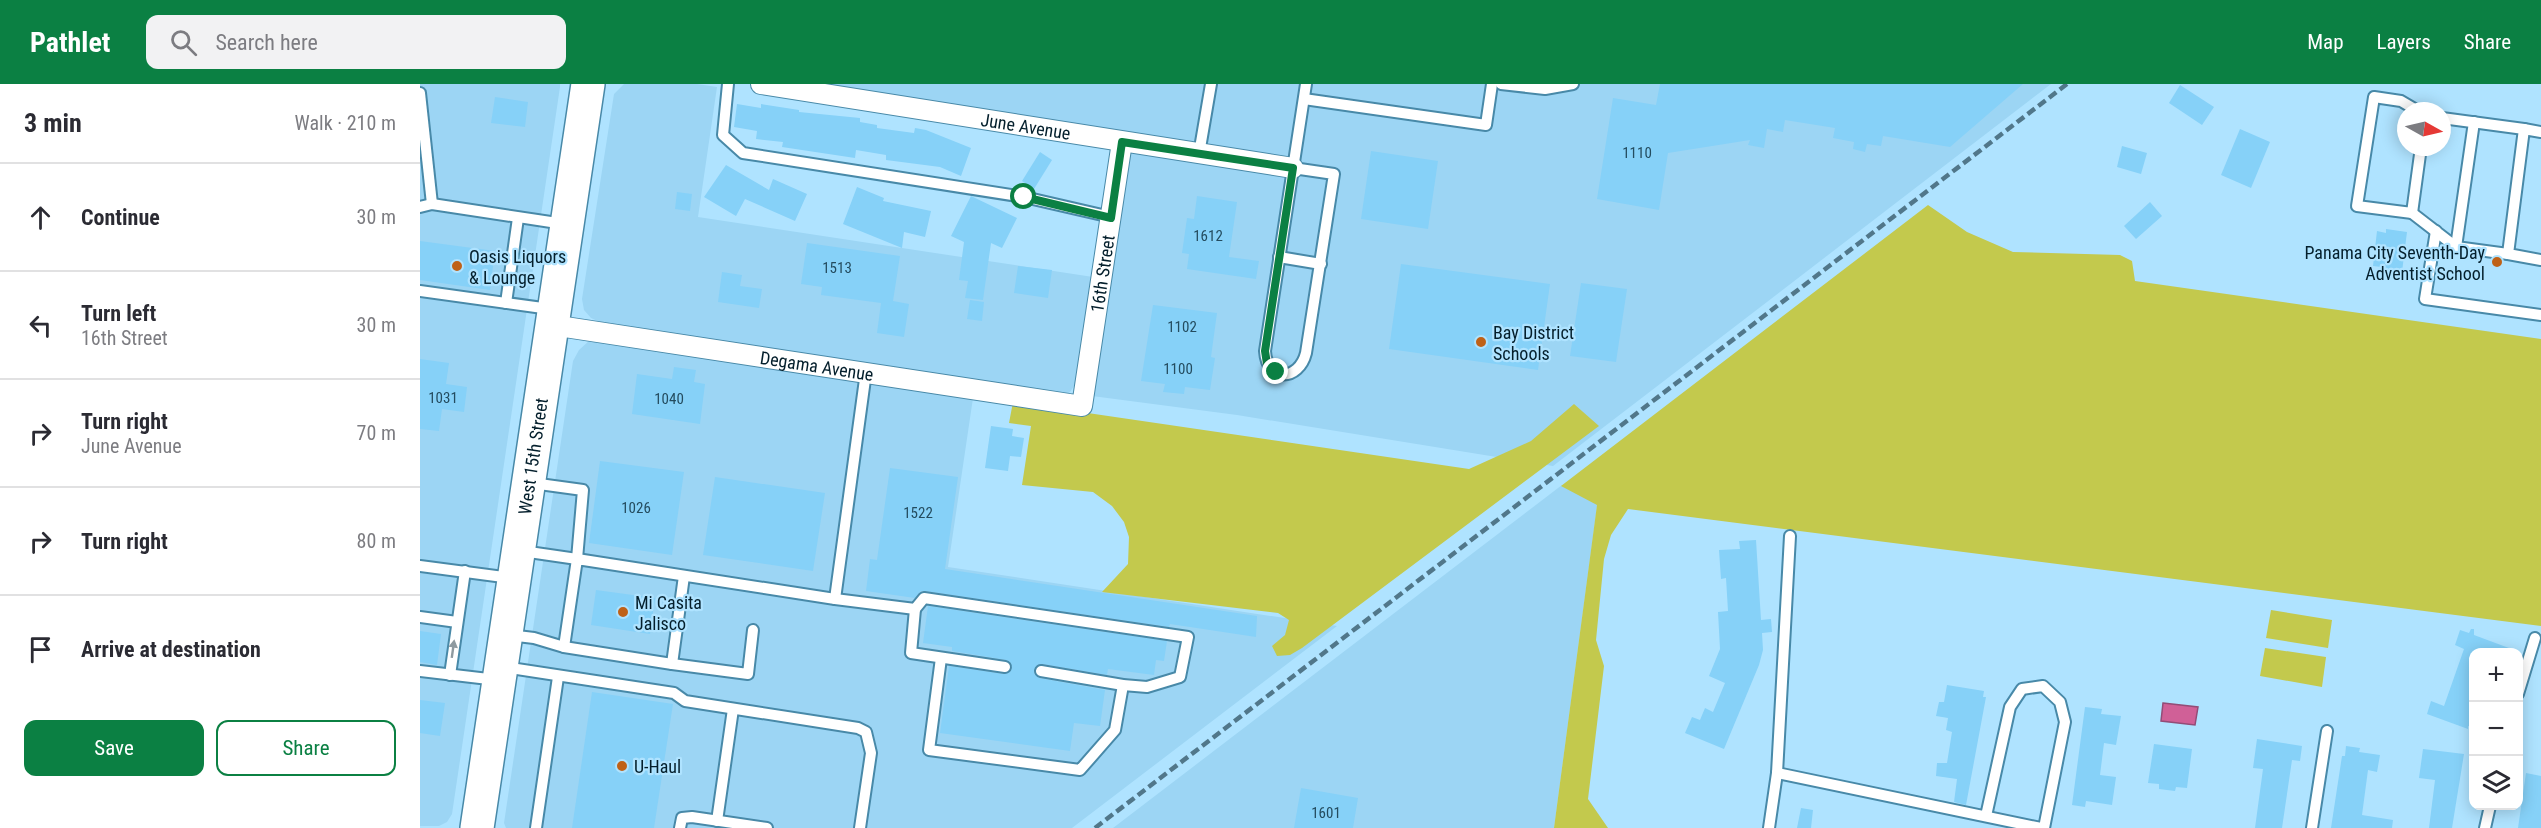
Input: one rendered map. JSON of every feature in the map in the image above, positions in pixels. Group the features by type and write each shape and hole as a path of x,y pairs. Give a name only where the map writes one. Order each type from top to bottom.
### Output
{"highway":[{"name":"West 15th Street","path":"477,828 588,84"}],"street":[{"name":"June Avenue","path":"761,84 1293,168"},
{"name":"16th Street","path":"1082,406 1122,142"},
{"name":"Degama Avenue","path":"554,317 866,372 1082,406"}],"lane":[{"path":"728,84 723,135 742,153 1024,197 1111,218"},
{"path":"1199,154 1211,84"},
{"path":"1293,168 1334,174 1304,361 1297,370 1281,374 1269,367 1265,354 1293,168 1304,99 1306,84"},
{"path":"1304,99 1486,125 1492,84"},
{"path":"1501,84 1545,89 1573,84"},
{"path":"420,93 432,204"},
{"path":"2403,102 2374,97 2358,206 2412,213 2456,247 2541,260"},
{"path":"2451,119 2541,132"},
{"path":"2456,247 2474,122"},
{"path":"2508,254 2524,129"},
{"path":"2412,213 2420,156"},
{"path":"420,207 432,204 567,224"},
{"path":"506,303 518,218"},
{"path":"2436,231 2425,299 2541,315"},
{"path":"1280,257 1320,264"},
{"path":"420,291 506,303 554,317"},
{"path":"835,599 866,372"},
{"path":"529,483 583,490 577,559 564,647"},
{"path":"1769,828 1778,774 1790,536"},
{"path":"420,566 465,571 577,559 835,599 915,609"},
{"path":"450,675 465,571"},
{"path":"672,664 684,576"},
{"path":"1005,667 911,653 915,609 924,598 1188,637 1180,677 1147,687 1041,671"},
{"path":"420,617 457,622"},
{"path":"420,671 450,675 502,660 534,638 564,647 748,674 753,630"},
{"path":"2523,678 2535,638"},
{"path":"941,658 929,750 1080,770 1115,730 1123,685"},
{"path":"502,660 558,677 596,679 674,693 685,701 858,728 866,732 871,753 860,828"},
{"path":"536,828 558,677"},
{"path":"1778,774 2042,828 2065,722 2060,702 2043,686 2022,689 2010,707 1986,816"},
{"path":"717,821 733,708"},
{"path":"2312,828 2327,731"},
{"path":"2485,828 2489,810"},
{"path":"680,828 682,818 692,817 767,828"}],"shaded area":[{"path":"420,84 560,84 452,814 447,822 439,826 420,826"},
{"path":"624,84 697,84 717,87 698,217 1093,277 1076,383 1070,392 1066,395 602,323 591,318 584,310 582,299 614,94"},
{"name":"Bay District Schools","path":"818,84 2051,84 1553,466 1237,415 1092,396 1131,153 1273,174 1276,155"},
{"path":"1928,205 1967,232 2013,252 2120,255 2132,261 2135,281 2541,339 2541,626 1628,509 1611,535 1604,559 1596,640 1604,666 1588,799 1608,828 1554,828 1597,505 1561,486"},
{"name":"U-Haul","path":"590,340 973,398 948,567 1337,626 1072,828 506,828 504,823 573,361 579,350"},
{"path":"1013,402 1469,469 1531,441 1574,404 1599,426 1302,648 1290,655 1277,656 1272,646 1285,635 1289,620 1278,613 1102,592 1128,564 1129,537 1124,522 1112,506 1093,492 1022,485 1031,426 1009,423"},
{"path":"1562,485 1599,491 1554,828 1113,828"},
{"path":"2271,610 2332,620 2328,648 2266,638"},
{"path":"2265,648 2326,657 2322,687 2260,676"},
{"path":"2163,703 2198,707 2195,725 2161,721"}],"building":[{"path":"1660,84 2023,84 1950,147 1883,136 1881,146 1867,144 1865,152 1853,149 1854,142 1833,138 1835,128 1785,120 1783,132 1767,129 1764,148 1748,145 1750,140 1668,153 1659,210 1597,199 1613,98 1656,105"},
{"path":"2180,85 2214,107 2202,125 2169,103"},
{"path":"495,97 528,102 525,127 491,123"},
{"path":"737,104 761,108 761,104 799,110 799,112 860,118 860,122 877,125 877,128 914,133 915,128 926,130 971,148 961,176 940,167 886,160 886,155 856,150 855,158 782,147 783,142 756,139 757,131 734,127"},
{"path":"2240,129 2270,142 2251,188 2221,175"},
{"path":"2122,146 2147,153 2141,174 2117,167"},
{"path":"1371,151 1438,161 1428,229 1361,219"},
{"path":"1040,152 1052,160 1034,189 1022,181"},
{"path":"726,165 769,190 773,179 807,194 795,221 745,199 736,216 704,197"},
{"path":"857,187 884,198 883,201 931,211 925,237 904,232 902,248 843,224"},
{"path":"677,192 692,194 690,211 675,209"},
{"path":"971,196 1017,218 1002,248 991,243 983,300 965,298 968,281 959,280 964,242 951,236"},
{"path":"1197,196 1237,202 1229,257 1259,261 1256,279 1187,269 1189,254 1182,253 1187,218 1194,219"},
{"path":"2150,202 2162,216 2136,239 2124,226"},
{"path":"2386,229 2407,232 2402,272 2373,266 2377,231 2386,233"},
{"name":"Oasis Liquors & Lounge","path":"420,241 495,251 490,290 420,280"},
{"path":"807,243 900,256 893,301 909,304 904,337 877,333 881,303 821,295 822,287 801,284"},
{"path":"1401,264 1550,284 1538,370 1389,349"},
{"path":"1018,266 1052,270 1048,298 1014,293"},
{"path":"722,272 742,275 740,286 762,289 759,308 718,302"},
{"path":"1581,283 1627,289 1616,362 1570,356"},
{"path":"970,300 984,302 982,321 967,319"},
{"path":"1153,305 1217,313 1211,357 1215,358 1210,390 1185,387 1184,394 1163,392 1165,384 1141,381"},
{"path":"420,359 449,363 446,384 467,387 464,412 442,409 439,431 420,429"},
{"path":"674,367 696,370 694,382 705,384 700,424 632,414 637,374 672,379"},
{"path":"991,426 1013,429 1012,436 1024,438 1021,457 1010,456 1008,471 985,468"},
{"path":"600,461 684,472 672,555 589,543"},
{"path":"890,468 958,477 945,569 1257,616 1256,637 1170,624 1169,627 925,591 921,591 915,598 866,591 870,559 877,560"},
{"path":"715,477 825,493 813,571 703,555"},
{"path":"1756,540 1761,620 1771,619 1772,632 1762,633 1763,650 1759,665 1724,749 1685,733 1692,717 1700,720 1705,708 1713,712 1725,683 1709,676 1720,649 1718,612 1728,611 1726,578 1721,579 1719,550 1740,549 1739,541"},
{"name":"Mi Casita Jalisco","path":"596,590 655,598 650,634 591,625"},
{"path":"928,606 1167,641 1164,661 1156,660 1154,675 1108,669 1107,675 1042,664 1036,666 1034,673 1039,678 1105,690 1100,726 1074,723 1070,751 940,733 949,666 1004,674 1010,672 1012,668 1010,662 1006,660 952,651 952,647 923,643"},
{"path":"2471,629 2474,629 2474,635 2509,648 2469,648 2468,729 2427,714 2431,701 2444,706 2464,649 2455,645 2460,630 2469,633"},
{"path":"420,631 441,634 437,665 420,662"},
{"path":"1947,685 1984,691 1983,697 1986,697 1966,805 1954,802 1957,779 1936,776 1937,763 1947,763 1952,732 1946,730 1948,718 1936,716 1939,702 1944,702"},
{"name":"U-Haul","path":"592,692 673,704 654,828 572,828"},
{"path":"420,700 445,703 440,736 420,733"},
{"path":"2085,707 2102,709 2101,714 2121,716 2116,745 2104,743 2100,775 2116,777 2112,805 2086,801 2085,807 2072,805"},
{"path":"2257,739 2302,746 2300,761 2292,760 2282,828 2255,828 2263,769 2253,768"},
{"path":"2154,744 2192,749 2187,788 2176,787 2175,791 2159,789 2159,784 2148,783"},
{"path":"2346,746 2360,748 2359,752 2380,755 2377,772 2368,770 2362,815 2393,820 2392,828 2331,828 2342,756 2345,756"},
{"path":"2423,749 2464,754 2452,828 2429,828 2435,780 2419,778"},
{"path":"2526,773 2541,776 2541,828 2518,828 2521,810 2523,810"},
{"path":"1301,788 1358,798 1353,828 1294,828"},
{"path":"1801,808 1813,810 1811,828 1797,828"}],"railway":[{"path":"1095,828 2067,84"}],"place":[{"name":"Panama City Seventh-Day Adventist School","path":"2497,262"},
{"name":"Oasis Liquors & Lounge","path":"457,266"},
{"name":"Bay District Schools","path":"1481,342"},
{"name":"Mi Casita Jalisco","path":"623,612"},
{"name":"U-Haul","path":"622,766"}],"route":[{"path":"1024,197 1111,218 1122,142 1293,168 1265,351 1267,364 1276,372"}]}
